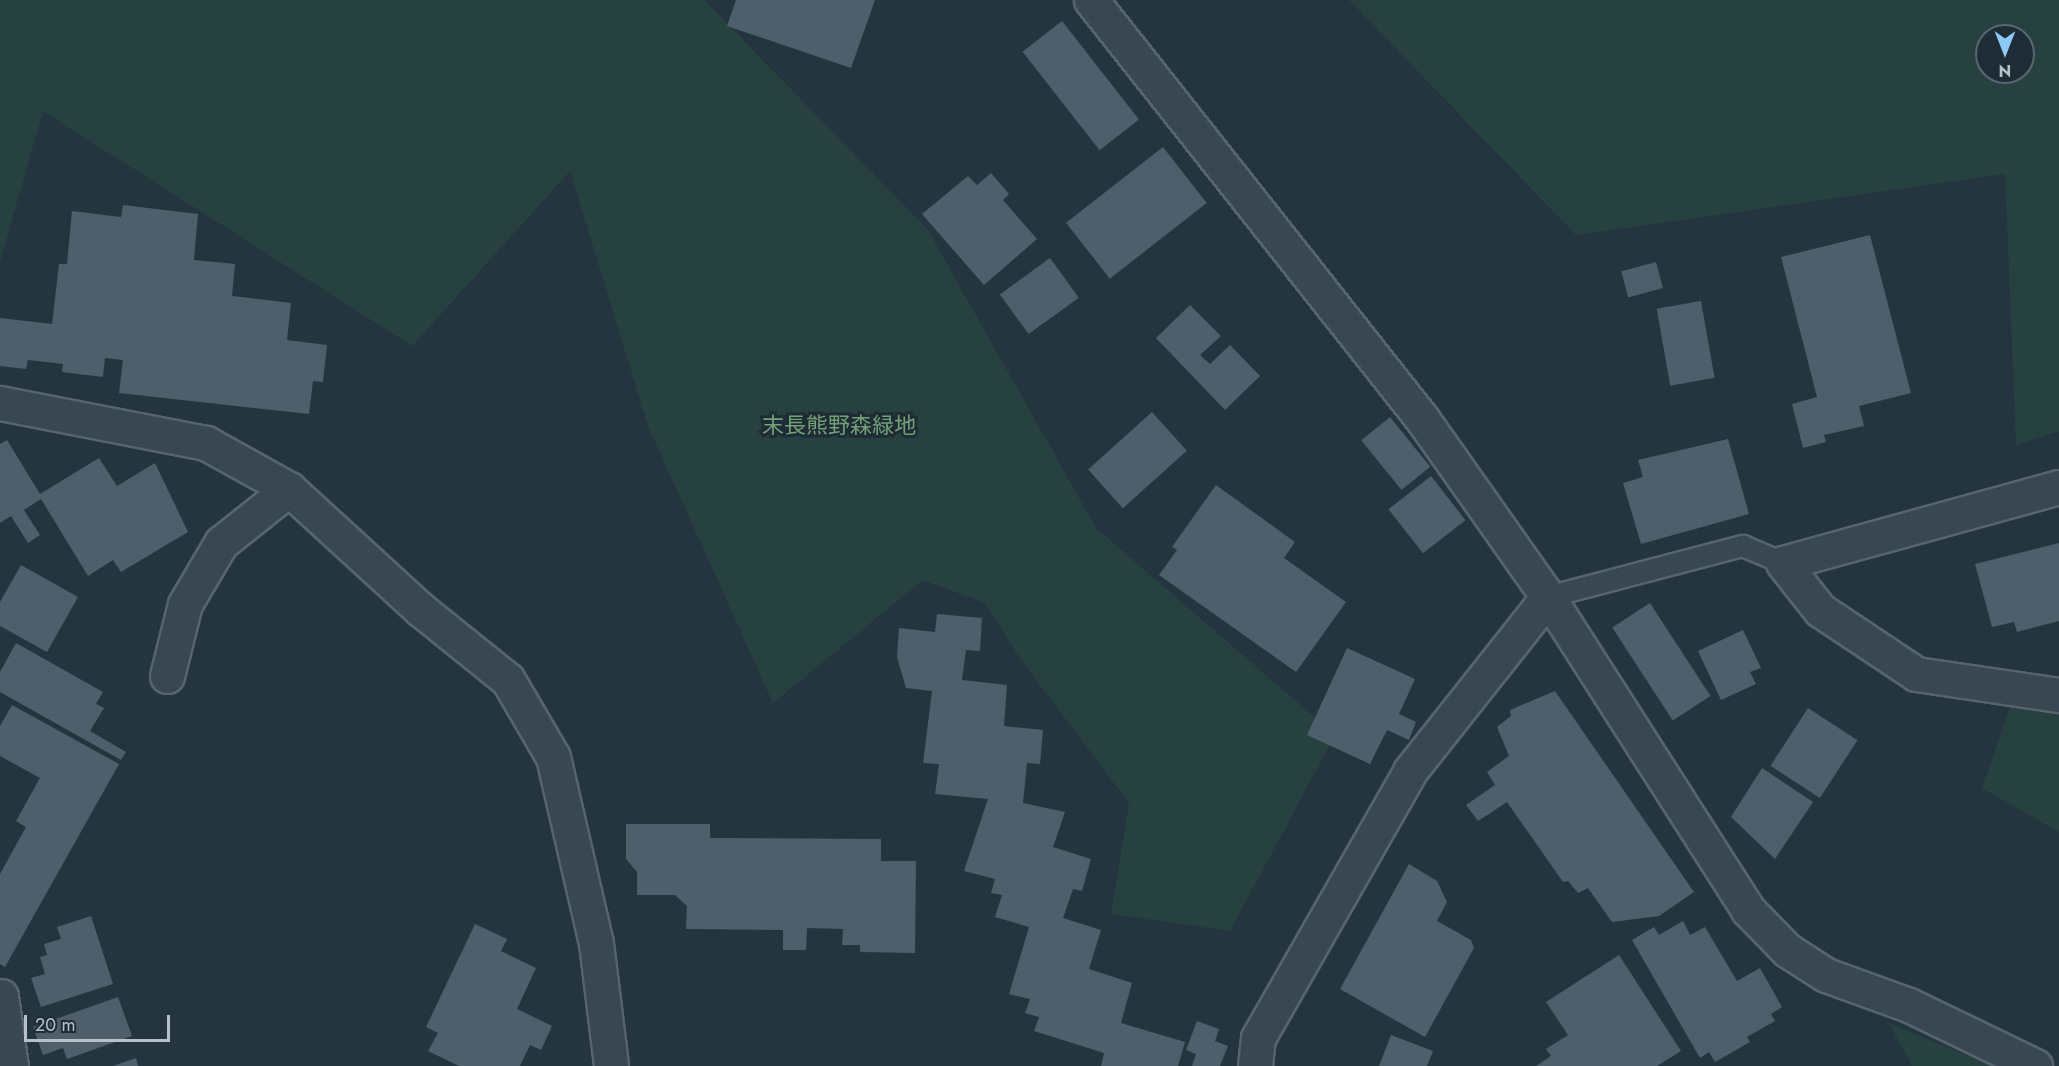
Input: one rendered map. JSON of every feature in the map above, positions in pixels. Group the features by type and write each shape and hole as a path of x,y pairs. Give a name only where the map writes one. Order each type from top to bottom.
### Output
{"street":[{"path":"1091,0 1423,420 1548,597 1748,910 1787,950 1826,975 1909,1005 2035,1066"},
{"path":"0,403 206,443 289,489 420,609 508,680 553,757 596,943 611,1066"},
{"path":"2059,487 1783,563 1820,610 1916,674 2059,695"},
{"path":"167,676 185,604 221,543 289,489"},
{"path":"1255,1066 1258,1038 1410,771 1548,597"},
{"path":"1,996 11,1066"}],"lane":[{"path":"1548,597 1743,546 1783,563"}],"green space":[{"name":"末長熊野森緑地","path":"0,0 704,0 928,230 1096,528 1335,735 1230,931 1111,914 1129,803 1021,660 985,603 923,580 773,703 648,426 570,171 412,346 43,111 0,262"},
{"path":"1349,0 2059,0 2059,431 2016,445 2005,174 1576,235"},
{"path":"2011,705 2059,715 2059,832 1982,788"},
{"path":"1889,1023 1993,1066 1912,1066"}],"building":[{"path":"736,0 875,0 851,68 727,26"},
{"path":"1062,21 1139,120 1100,150 1023,52"},
{"path":"1163,147 1207,203 1110,279 1066,223"},
{"path":"991,173 1009,194 1003,200 1037,239 984,285 922,214 968,176 977,185"},
{"path":"123,205 198,214 194,260 235,264 232,296 291,303 287,340 327,345 323,382 313,381 309,414 119,393 123,360 105,358 103,377 62,372 63,364 28,360 26,369 0,366 0,318 52,324 59,264 67,264 72,211 121,217"},
{"path":"1870,235 1911,393 1859,406 1864,426 1824,435 1826,442 1803,448 1792,404 1817,397 1781,257"},
{"path":"1050,258 1079,298 1029,334 1000,294"},
{"path":"1656,262 1663,288 1628,297 1621,271"},
{"path":"1701,301 1715,378 1670,386 1657,309"},
{"path":"1190,305 1221,336 1200,355 1210,364 1230,345 1260,376 1225,410 1156,338"},
{"path":"1152,412 1187,451 1123,508 1088,470"},
{"path":"1390,417 1430,467 1402,490 1361,440"},
{"path":"1728,439 1749,514 1641,544 1623,483 1643,477 1638,460"},
{"path":"7,440 40,494 99,458 117,486 155,463 188,532 121,572 113,560 88,576 41,499 24,510 40,535 28,543 11,516 0,523 0,444"},
{"path":"1431,476 1465,520 1423,553 1388,509"},
{"path":"1216,485 1295,542 1284,558 1346,602 1296,672 1159,575 1177,550 1172,547"},
{"path":"2059,543 2059,621 2017,632 2014,622 1992,627 1975,564"},
{"path":"21,565 78,597 47,652 0,626 0,602"},
{"path":"1650,603 1710,696 1673,721 1612,628"},
{"path":"937,614 982,618 980,651 966,650 962,680 1007,685 1004,726 1043,730 1040,764 1027,763 1023,803 1065,812 1053,847 1091,859 1082,891 1073,889 1063,918 1101,930 1089,969 1132,983 1121,1023 1185,1042 1178,1066 1101,1066 1104,1053 1034,1031 1039,1017 1025,1013 1030,999 1009,994 1029,927 995,917 1002,895 991,893 995,879 964,871 988,799 935,794 939,764 923,763 932,691 906,688 897,657 899,628 935,632"},
{"path":"1743,630 1761,668 1750,672 1756,684 1721,700 1698,651"},
{"path":"16,643 103,692 96,704 104,708 90,731 126,752 121,760 0,692 0,672"},
{"path":"1347,648 1415,679 1399,714 1416,722 1409,740 1387,730 1370,764 1307,735"},
{"path":"1555,691 1694,892 1659,916 1612,922 1588,888 1578,893 1568,881 1563,882 1507,802 1478,821 1466,805 1495,785 1487,772 1509,756 1497,727 1511,716 1510,710"},
{"path":"12,705 119,764 5,967 0,964 0,874 26,827 16,821 40,778 0,756 0,726"},
{"path":"1808,708 1857,740 1820,798 1770,766"},
{"path":"1762,768 1813,802 1775,859 1731,817"},
{"path":"626,824 710,824 710,838 881,839 881,861 916,861 915,953 860,952 860,945 842,945 843,929 807,928 806,950 783,950 783,930 686,929 687,906 675,895 637,895 637,872 626,859"},
{"path":"1409,864 1437,881 1447,902 1437,921 1471,940 1474,948 1425,1037 1340,989"},
{"path":"91,916 113,984 41,1007 31,978 45,974 40,957 47,955 44,944 61,939 57,927"},
{"path":"1683,921 1690,935 1705,927 1737,981 1760,968 1782,1007 1771,1014 1775,1021 1747,1037 1750,1042 1715,1062 1709,1052 1700,1058 1632,940 1654,927 1659,935"},
{"path":"475,924 507,939 501,951 536,968 517,1009 552,1026 541,1050 530,1045 520,1066 459,1066 428,1051 438,1033 426,1027"},
{"path":"1619,955 1681,1051 1657,1066 1536,1066 1551,1056 1546,1049 1568,1035 1546,1002"},
{"path":"118,997 132,1036 67,1059 63,1048 43,1055 33,1027"},
{"path":"1197,1021 1219,1029 1215,1041 1228,1046 1220,1066 1192,1066 1196,1054 1186,1050"},
{"path":"1391,1035 1433,1051 1427,1066 1379,1066"},
{"path":"136,1058 138,1066 113,1066"}]}
